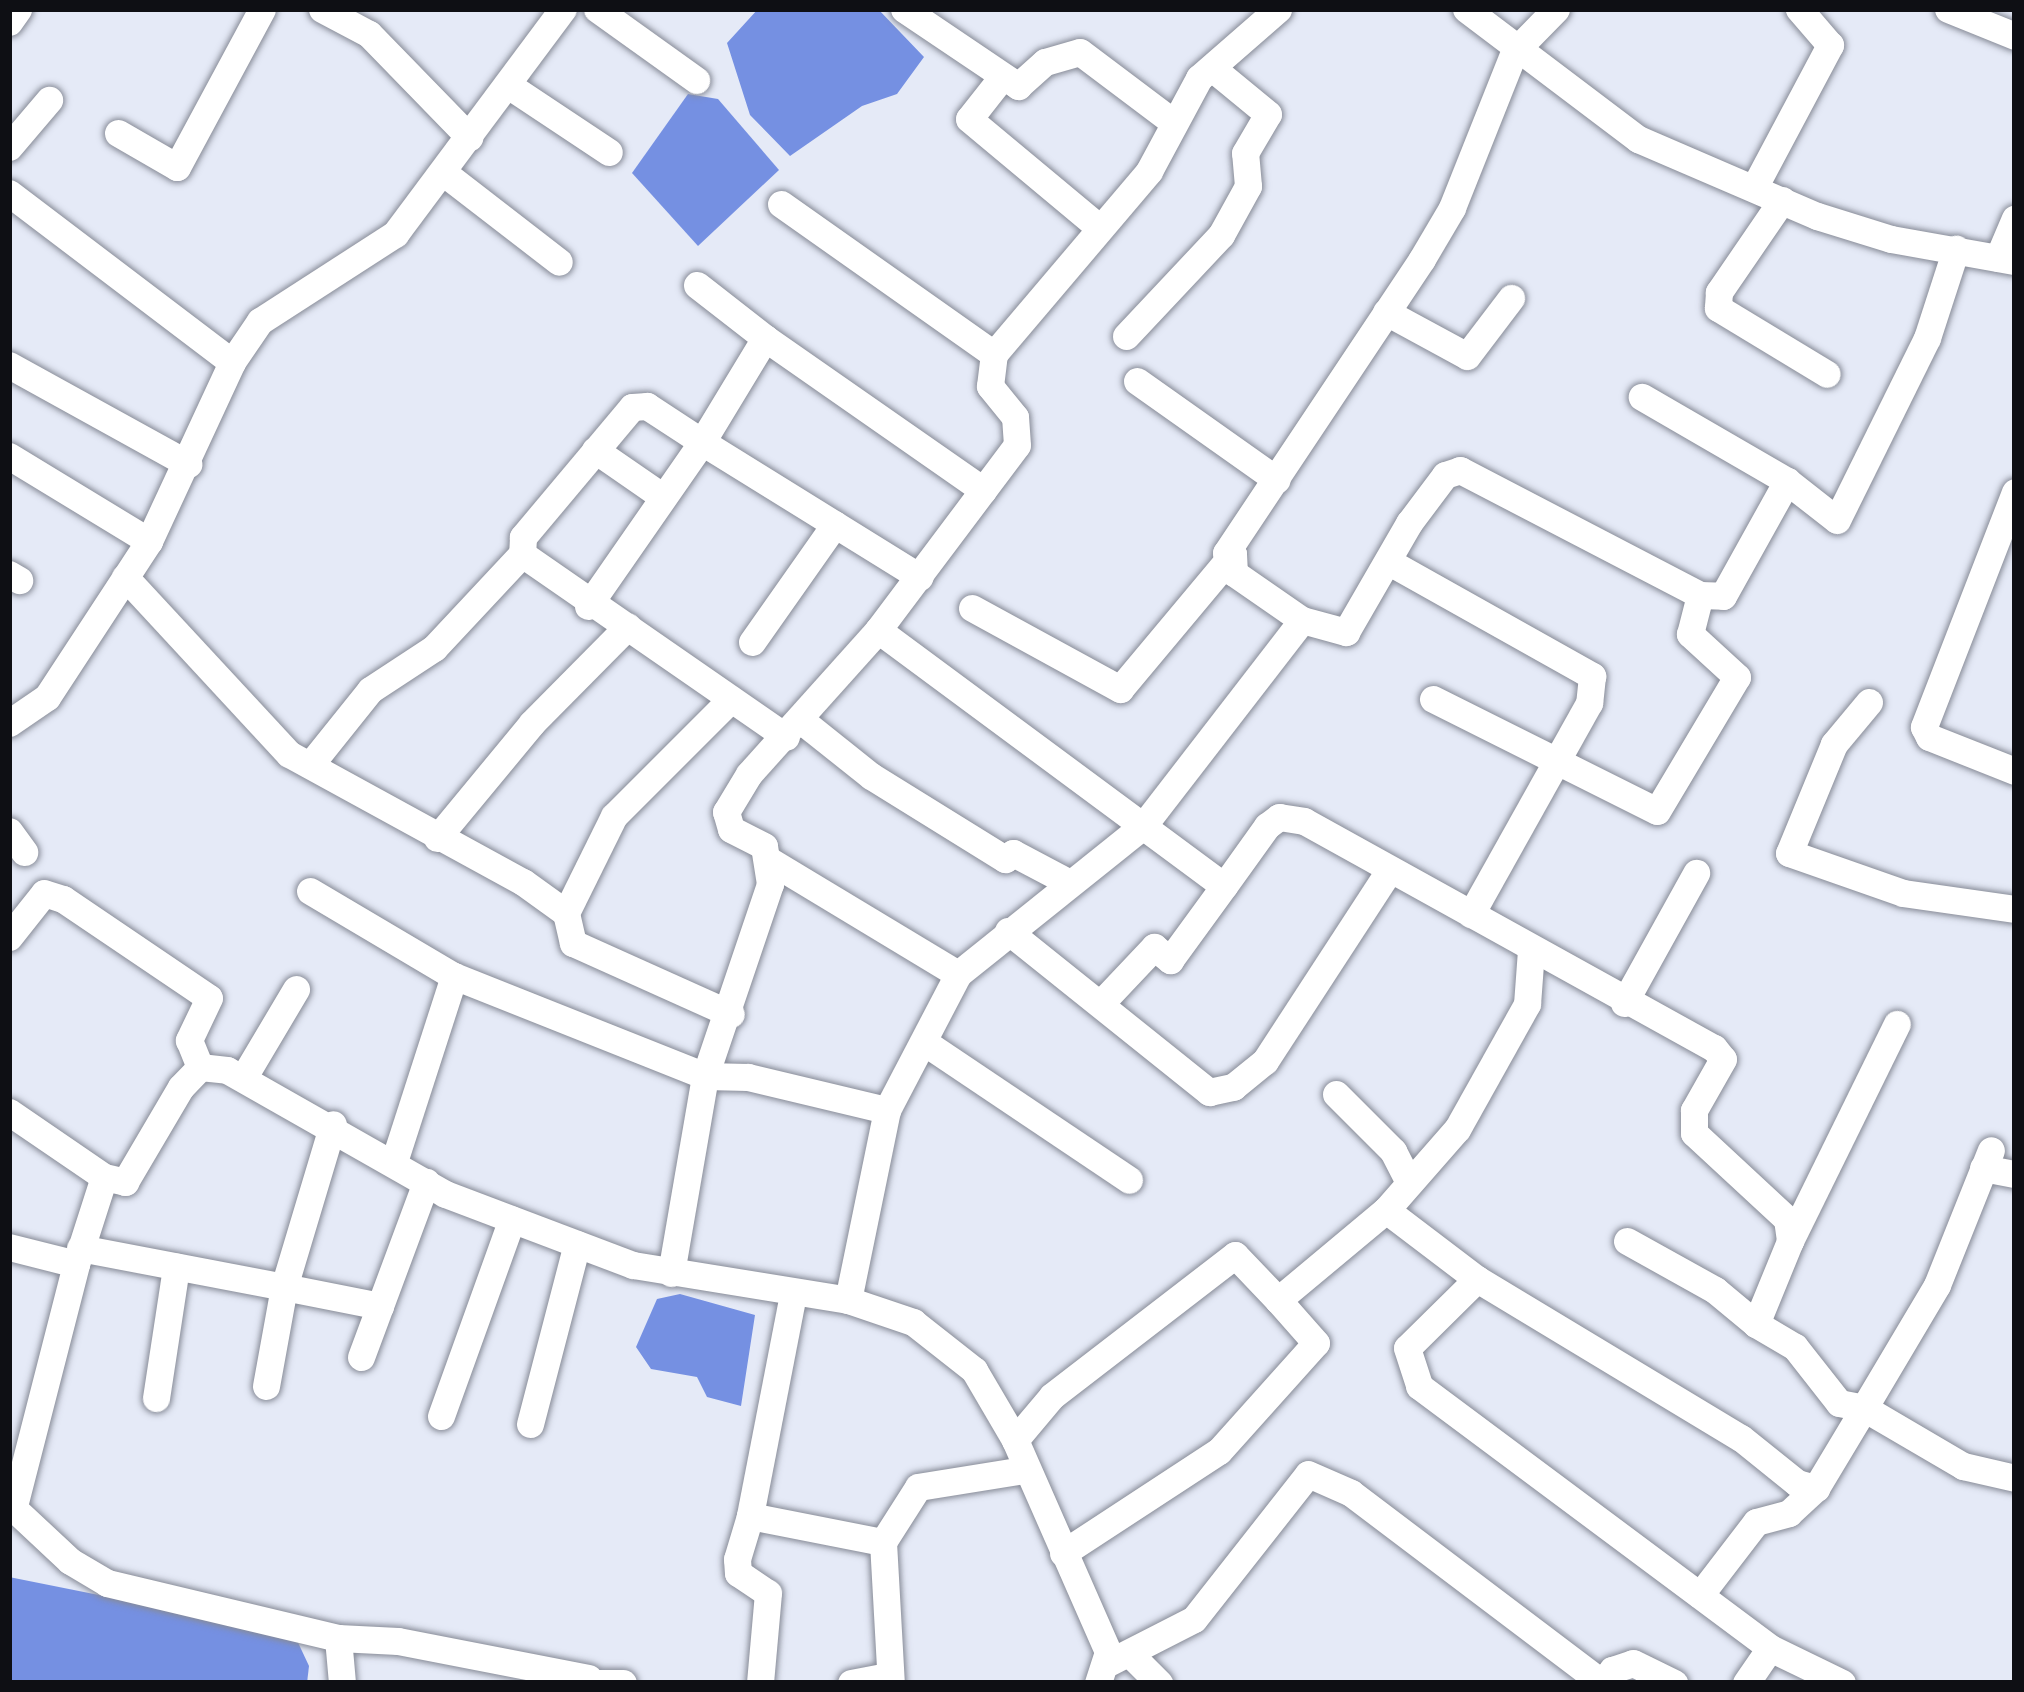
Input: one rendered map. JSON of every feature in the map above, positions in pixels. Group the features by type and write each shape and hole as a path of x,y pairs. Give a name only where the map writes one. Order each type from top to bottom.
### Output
{"street":[{"path":"9,22 18,9"},
{"path":"118,133 177,167 262,9"},
{"path":"322,9 369,34 470,137"},
{"path":"9,723 47,698 149,541 232,362 260,321 299,289 395,234 563,9"},
{"path":"596,9 696,80"},
{"path":"904,9 1002,77 1025,85 1045,62 1080,52 1173,122"},
{"path":"671,1273 705,1076 731,1013 770,884 764,846 730,830 726,812 920,577 1019,431 990,386 994,354 1149,171 1173,122 1212,68 1279,9"},
{"path":"1466,9 1514,52 1638,139 1782,200 1892,239 2006,260 2015,218"},
{"path":"1233,554 1226,553 1451,208 1514,52 1556,9"},
{"path":"1755,186 1829,45 1798,9"},
{"path":"1948,9 2015,36"},
{"path":"1126,336 1221,235 1248,186 1245,153 1268,114 1212,68"},
{"path":"1002,77 968,118 1100,228"},
{"path":"508,85 609,152"},
{"path":"9,147 49,100"},
{"path":"444,173 560,262"},
{"path":"9,193 232,362"},
{"path":"1782,200 1718,292 1718,308 1827,374"},
{"path":"781,204 994,354"},
{"path":"1642,398 1787,482 1837,520 1927,338 1956,249"},
{"path":"697,285 983,490"},
{"path":"1386,312 1467,356 1511,298"},
{"path":"588,606 660,495 702,442 765,338"},
{"path":"9,364 188,464"},
{"path":"1137,381 1277,480"},
{"path":"310,765 370,690 434,648 522,554 523,537 639,404 920,577"},
{"path":"595,450 660,495"},
{"path":"9,457 149,541"},
{"path":"1233,554 1234,573 1302,620 1346,632 1391,563 1409,524 1445,475 1460,470 1700,595 1714,598 1732,589 1787,482"},
{"path":"2015,492 2006,530 1924,727 1929,737 2015,771"},
{"path":"752,642 835,524"},
{"path":"522,554 588,606 628,626 731,699 794,729 1005,859 1013,853 1070,884"},
{"path":"972,608 1120,688 1233,554"},
{"path":"1391,563 1592,676 1589,703 1471,914"},
{"path":"125,577 186,636 236,703 310,765 566,913"},
{"path":"1433,699 1646,812 1668,803 1736,677 1690,634 1700,595"},
{"path":"848,1300 887,1110 958,974 1143,826 1302,620"},
{"path":"437,838 532,723 628,626"},
{"path":"878,630 1223,886"},
{"path":"731,699 614,816 566,913 573,943 731,1013"},
{"path":"1869,702 1834,744 1789,853 1903,892 2015,909"},
{"path":"1102,1002 1154,947 1170,960 1279,817 1304,821 1723,1059 1694,1110 1694,1133 1787,1219 1790,1241"},
{"path":"767,859 958,974"},
{"path":"1008,931 1209,1092 1234,1087 1265,1061 1388,872"},
{"path":"1624,1003 1696,873"},
{"path":"310,891 454,976 705,1076 748,1077 887,1110"},
{"path":"9,937 44,893 63,899 209,998 189,1040 200,1067"},
{"path":"1278,1300 1386,1210 1406,1178 1457,1129 1527,1004 1531,950"},
{"path":"394,1162 454,976"},
{"path":"244,1075 296,989"},
{"path":"1756,1324 1790,1241 1897,1024"},
{"path":"924,1042 1130,1180"},
{"path":"200,1067 244,1075 426,1182 577,1244 671,1273 848,1300 914,1322 974,1370 1016,1440 1024,1470 1113,1667 1160,1683"},
{"path":"11,1122 104,1177 125,1182 139,1170 200,1067"},
{"path":"1336,1094 1393,1151 1406,1178"},
{"path":"266,1386 284,1287 333,1124"},
{"path":"1700,1595 1756,1522 1789,1513 1816,1488 1937,1286 1987,1159 2015,1174"},
{"path":"104,1177 78,1256 12,1505 70,1561 107,1583 477,1670 623,1683"},
{"path":"361,1357 426,1182"},
{"path":"1386,1210 1477,1279 1741,1438 1797,1483 1816,1488"},
{"path":"441,1415 512,1219"},
{"path":"1628,1241 1715,1290 1756,1324 1795,1347 1839,1403 1864,1408 1963,1466 2015,1478"},
{"path":"530,1424 577,1244"},
{"path":"9,1247 176,1267 380,1306"},
{"path":"1016,1440 1052,1396 1235,1255 1316,1343 1219,1451 1063,1553"},
{"path":"156,1398 176,1267"},
{"path":"1477,1279 1407,1348 1419,1386 1770,1648 1842,1683"},
{"path":"760,1683 769,1593 738,1574 737,1559 750,1516 793,1294"},
{"path":"850,1683 888,1679 884,1542 918,1487 1024,1470"},
{"path":"1113,1667 1206,1607 1307,1474 1351,1493 1603,1683 1612,1670 1633,1664 1674,1683"},
{"path":"750,1516 884,1542"},
{"path":"338,1639 342,1683"},
{"path":"1746,1683 1770,1648"}],"water":[{"path":"758,9 878,9 924,57 897,94 862,106 790,156 750,115 727,43"},
{"path":"688,94 718,99 779,170 698,246 632,173"},
{"path":"680,1294 755,1315 741,1406 707,1397 697,1377 651,1369 636,1347 657,1299"},
{"path":"9,1577 294,1634 309,1666 307,1683 9,1683"}]}
